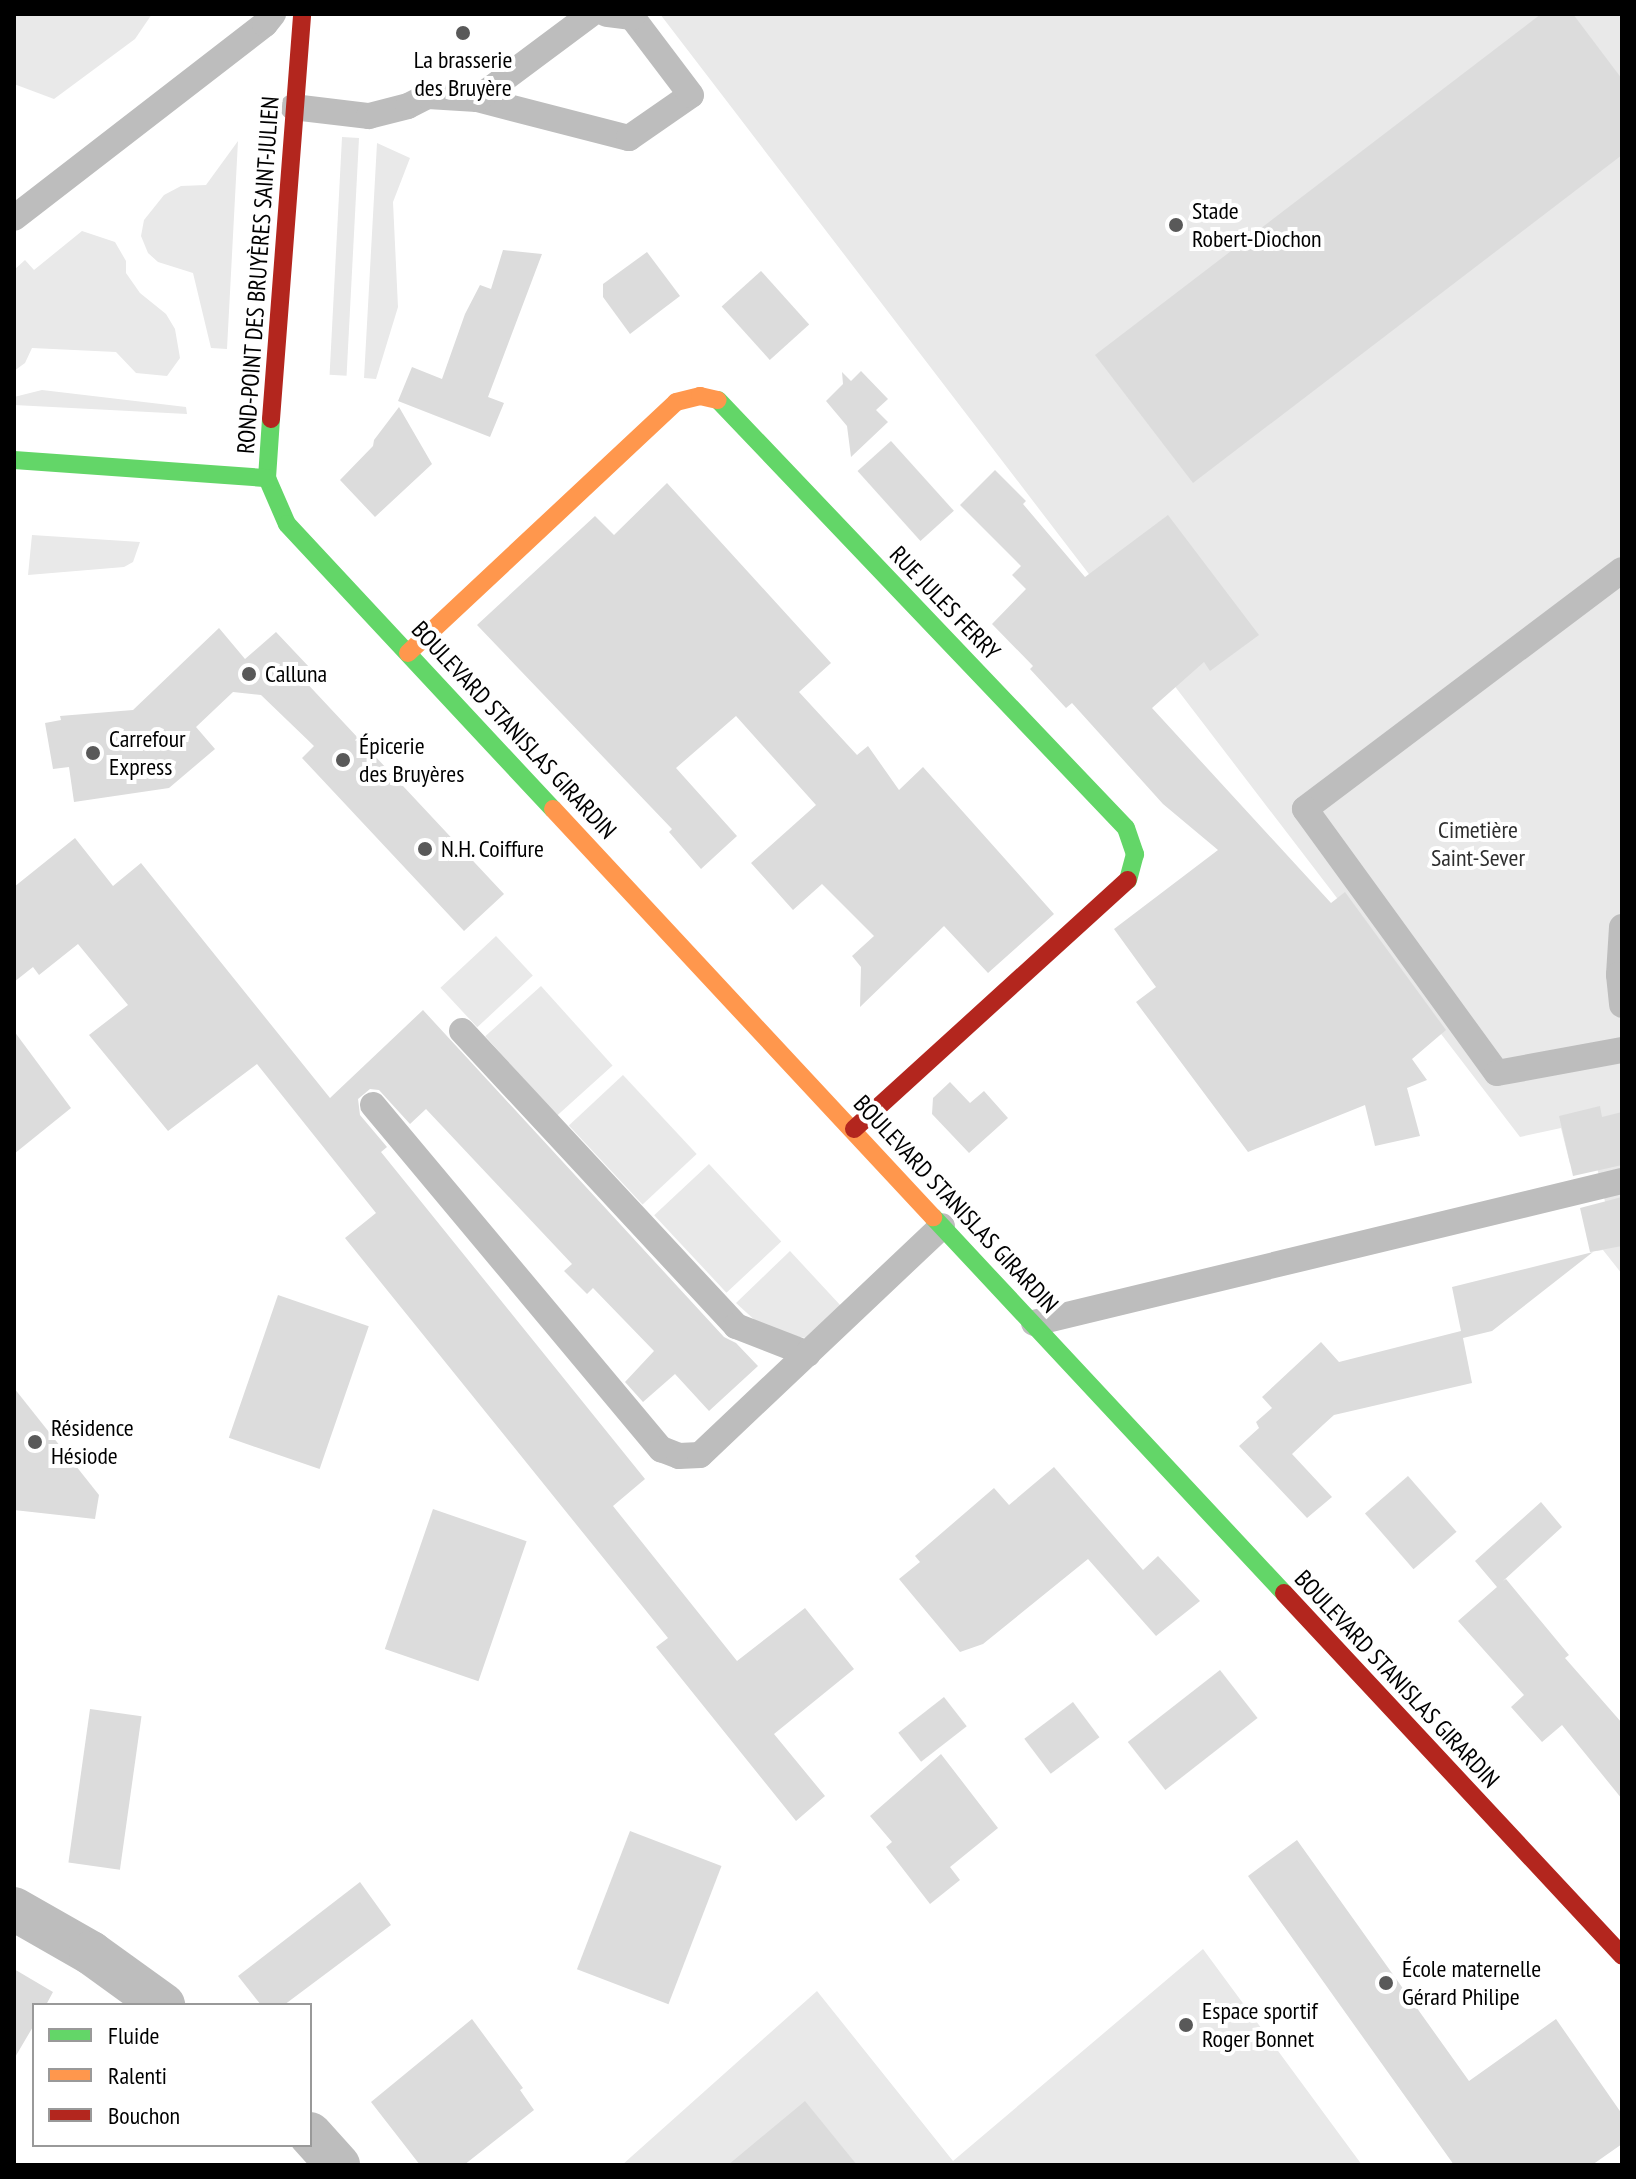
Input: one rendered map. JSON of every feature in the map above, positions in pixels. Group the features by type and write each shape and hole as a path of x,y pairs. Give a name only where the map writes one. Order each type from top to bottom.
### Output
{"main road":[{"name":"ROND-POINT DES BRUYÈRES SAINT-JULIEN","path":"14,460 267,478 302,14"},
{"name":"RUE JULES FERRY","path":"408,653 676,402 700,396 718,400 1126,828 1135,854 1128,880 854,1129"},
{"name":"BOULEVARD STANISLAS GIRARDIN","path":"267,478 287,524 1622,1956"}],"street":[{"path":"14,1909 91,1953 160,2003"},
{"path":"312,2136 338,2165"}],"lane":[{"path":"14,218 265,24 273,14"},
{"path":"477,99 591,14"},
{"path":"293,107 369,116 408,106 428,96 477,99 629,138 691,95 632,17 606,14"},
{"path":"1622,570 1305,809 1497,1073 1622,1050"},
{"path":"1622,927 1619,975 1622,1005"},
{"path":"462,1031 736,1326 808,1354"},
{"path":"373,1105 661,1449 679,1456 700,1455 942,1226"},
{"path":"1034,1323 1622,1181"}],"green space":[{"path":"14,14 152,14 135,39 54,99 14,84"},
{"name":"Cimetière Saint-Sever","path":"660,14 1622,14 1622,1274 1603,1250 1590,1252 1606,1206 1595,1159 1570,1164 1561,1128 1520,1137"},
{"path":"342,137 359,138 347,376 330,375"},
{"path":"238,141 227,349 211,348 193,273 158,262 148,253 141,236 144,220 164,195 181,186 206,185"},
{"path":"377,143 410,158 393,202 398,307 376,379 364,378"},
{"path":"82,231 115,242 126,261 126,273 140,293 166,314 175,329 180,358 167,376 136,373 116,352 32,348 25,363 14,371 14,270 25,260 34,270"},
{"path":"42,390 186,407 187,414 14,405 14,397"},
{"path":"32,535 140,542 133,562 124,567 28,575"},
{"path":"496,936 533,975 477,1027 440,988"},
{"path":"541,986 613,1066 557,1116 485,1036"},
{"path":"623,1075 697,1154 643,1204 569,1125"},
{"path":"709,1164 781,1242 726,1293 654,1215"},
{"path":"790,1251 841,1306 806,1338 768,1332 736,1303"},
{"name":"Espace sportif Roger Bonnet","path":"1203,1949 1362,2165 622,2165 817,1991 953,2161"}],"building":[{"path":"1541,14 1573,14 1622,79 1622,155 1193,483 1095,355"},
{"path":"503,250 542,254 488,397 504,403 490,437 398,401 412,367 442,379 465,314 480,285 491,289"},
{"path":"647,252 680,296 630,334 603,297 603,284"},
{"path":"761,271 809,325 770,360 722,306"},
{"path":"861,371 888,399 876,410 888,422 851,457 847,426 826,401 843,384 842,372 851,381"},
{"path":"399,407 432,464 375,517 340,480 373,446 374,440"},
{"path":"891,441 954,511 920,541 858,471"},
{"path":"995,470 1026,501 1023,504 1085,577 1168,515 1259,635 1210,671 1204,662 1152,708 1331,903 1345,892 1446,1030 1412,1059 1427,1080 1407,1088 1420,1136 1375,1146 1365,1105 1248,1152 1136,1002 1156,987 1114,929 1218,850 1163,804 1072,703 1066,708 1030,669 1033,666 992,624 1026,589 1012,575 1021,566 960,505"},
{"path":"667,483 831,663 799,692 857,755 868,746 899,790 923,767 1054,914 988,973 944,926 860,1007 861,967 852,956 874,936 822,884 793,910 751,863 816,805 736,716 676,768 737,836 701,869 669,832 672,829 477,625 595,516 614,535"},
{"path":"219,628 245,659 276,632 310,668 301,677 504,894 464,931 302,758 314,746 261,695 233,692 196,727 215,749 169,788 74,802 69,767 53,769 45,723 61,720 60,716 133,710"},
{"path":"75,838 113,886 141,863 330,1098 423,1010 724,1337 736,1343 758,1366 709,1411 675,1374 643,1402 625,1382 654,1351 593,1288 587,1294 564,1271 572,1264 426,1109 410,1124 379,1090 370,1089 358,1099 360,1115 387,1147 381,1152 645,1479 613,1506 737,1661 805,1608 854,1669 774,1734 825,1796 796,1821 656,1647 668,1638 345,1238 376,1213 257,1064 168,1131 89,1035 128,1005 78,944 39,975 33,967 14,982 14,887"},
{"path":"14,1031 71,1108 14,1154"},
{"path":"950,1082 970,1103 984,1091 1008,1118 969,1153 932,1114 933,1098"},
{"path":"1600,1106 1602,1117 1622,1112 1622,1165 1573,1176 1559,1116"},
{"path":"1622,1197 1622,1246 1590,1252 1580,1208"},
{"path":"1593,1252 1492,1331 1463,1338 1472,1383 1334,1415 1324,1424 1292,1454 1332,1497 1307,1518 1239,1446 1259,1428 1256,1422 1272,1408 1262,1397 1321,1342 1339,1362 1461,1331 1452,1287"},
{"path":"278,1295 369,1326 320,1469 229,1438"},
{"path":"14,1388 99,1495 95,1519 14,1510"},
{"path":"1054,1467 1143,1570 1158,1556 1200,1601 1156,1636 1088,1559 983,1644 960,1652 899,1579 920,1562 915,1556 994,1488 1009,1505"},
{"path":"1408,1476 1457,1532 1414,1569 1365,1513"},
{"path":"1541,1502 1562,1527 1503,1581 1506,1579 1569,1655 1565,1658 1622,1723 1622,1799 1562,1725 1542,1742 1511,1707 1524,1695 1458,1621 1497,1587 1475,1561"},
{"path":"433,1509 527,1541 478,1681 385,1649"},
{"path":"1220,1670 1258,1718 1165,1790 1128,1742"},
{"path":"944,1697 967,1726 921,1762 898,1733"},
{"path":"1073,1702 1099,1737 1051,1774 1024,1739"},
{"path":"90,1709 141,1716 120,1870 68,1862"},
{"path":"941,1754 998,1828 950,1867 960,1880 930,1904 886,1847 892,1842 870,1816"},
{"path":"630,1831 721,1866 668,2004 577,1969"},
{"path":"1297,1840 1469,2081 1556,2019 1622,2114 1622,2144 1592,2165 1454,2165 1248,1876"},
{"path":"360,1882 391,1925 287,2003 259,2003 238,1976"},
{"path":"14,1969 53,1992 47,2003 32,2003 32,2028 14,2059"},
{"path":"472,2019 523,2088 520,2090 534,2110 464,2165 420,2165 371,2102"},
{"path":"805,2101 857,2165 728,2165"}],"traffic: fast":[{"path":"718,400 1126,828 1135,854 1128,880"},
{"path":"271,419 267,478 287,524 553,809"},
{"path":"14,460 267,478"},
{"path":"933,1217 1284,1593"}],"traffic: slow":[{"path":"408,653 676,402 700,396 718,400"},
{"path":"553,809 933,1217"}],"traffic: jam":[{"path":"271,419 302,14"},
{"path":"854,1129 1128,880"},
{"path":"1284,1593 1622,1956"}],"place":[{"name":"La brasserie des Bruyère","path":"463,33"},
{"name":"Stade Robert-Diochon","path":"1176,225"},
{"name":"Calluna","path":"249,674"},
{"name":"Carrefour Express","path":"93,753"},
{"name":"Épicerie des Bruyères","path":"343,760"},
{"name":"N.H. Coiffure","path":"425,849"},
{"name":"Résidence Hésiode","path":"35,1442"},
{"name":"École maternelle Gérard Philipe","path":"1386,1983"},
{"name":"Espace sportif Roger Bonnet","path":"1186,2025"}]}
